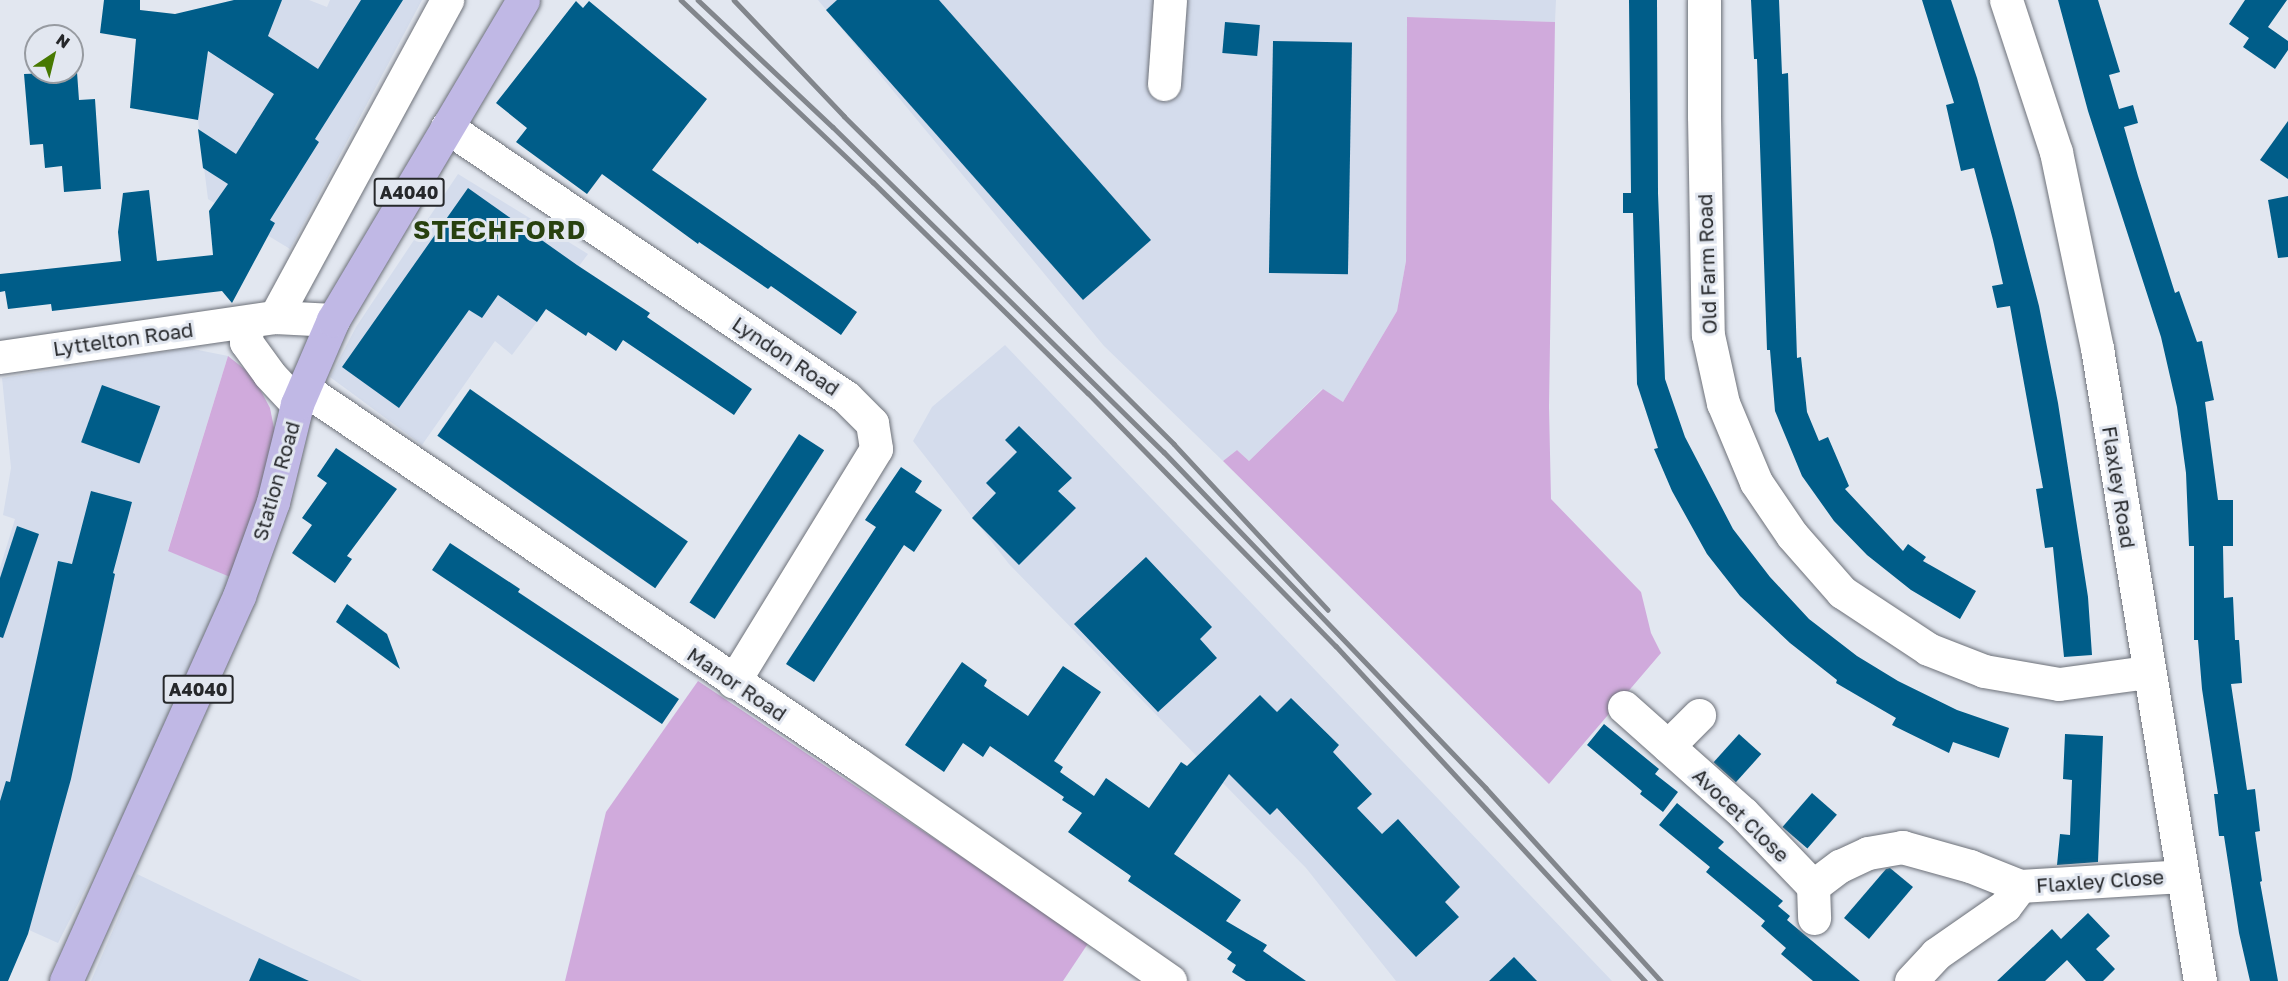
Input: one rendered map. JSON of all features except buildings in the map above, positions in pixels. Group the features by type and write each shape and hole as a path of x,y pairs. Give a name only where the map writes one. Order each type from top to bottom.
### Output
{"main road":[{"name":"Station Road","path":"66,981 239,596 273,502 300,396 333,320 523,0"}],"street":[{"path":"300,396 270,374 246,342 447,0"},
{"path":"1164,84 1170,0"},
{"name":"Old Farm Road","path":"1704,0 1708,335 1723,403 1756,482 1792,535 1842,592 1928,649 1984,671 2059,684 2148,672"},
{"name":"Flaxley Road","path":"2006,0 2056,152 2097,348 2200,981"},
{"name":"Lyndon Road","path":"447,128 846,397 872,423 876,449 733,682"},
{"name":"Lyttelton Road","path":"0,357 261,319 333,320"},
{"name":"Manor Road","path":"300,396 858,764 1170,981"},
{"name":"Avocet Close","path":"1624,708 1743,813 1814,902 1840,866 1868,853 1902,847 1970,866 2020,886"},
{"path":"1668,746 1699,715"},
{"name":"Flaxley Close","path":"1911,981 1936,954 2005,906 2020,886 2182,876"}],"shaded area":[{"path":"234,0 309,0 327,7 330,0 422,0 290,249 208,199 198,120 207,57"},
{"path":"818,0 1556,0 1555,22 1407,17 1406,261 1397,311 1343,402 1322,389 1249,461 1237,450 1223,461 1104,346"},
{"path":"1407,17 1555,22 1549,407 1551,499 1641,592 1651,633 1661,653 1549,784 1223,461 1237,450 1249,461 1323,389 1343,402 1397,311 1406,261"},
{"path":"458,174 588,254 512,355 495,341 422,445 330,377 356,327"},
{"path":"1005,345 1612,981 1396,981 1306,868 1009,564 913,441 932,407"},
{"path":"188,348 228,356 168,550 230,577 136,790 58,943 29,930 0,923 0,568 15,519 3,515 11,468 2,378"},
{"path":"228,356 248,372 261,391 270,408 275,433 261,488 230,577 168,551"},
{"path":"698,681 1089,942 1063,981 565,981 606,812"},
{"path":"137,874 289,947 362,981 91,981"}],"railway":[{"path":"681,0 873,182 1088,393 1336,646 1645,981"},
{"path":"698,0 833,127 1164,452 1486,788 1661,981"},
{"path":"734,0 844,116 1174,444 1328,610"}],"district":[{"name":"STECHFORD","path":"500,230"}]}
